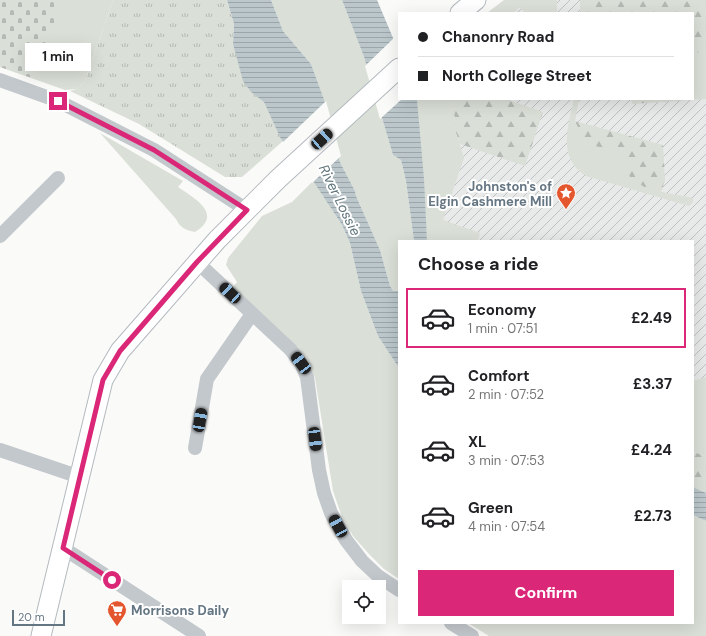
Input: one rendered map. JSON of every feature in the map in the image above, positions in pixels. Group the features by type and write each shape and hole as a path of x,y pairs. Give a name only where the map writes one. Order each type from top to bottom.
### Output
{"street":[{"path":"461,12 476,0"},
{"path":"41,636 103,380 120,351 197,262 247,210 278,179 398,69"},
{"path":"0,80 58,101 154,150 247,210"},
{"path":"0,236 58,178"},
{"path":"197,262 290,349 301,363 307,378 319,470 324,493 331,513 346,540 362,561 378,576 398,589"},
{"path":"195,448 208,379 252,314"},
{"path":"0,450 80,477"},
{"path":"63,548 199,636"},
{"path":"453,624 472,636"}],"shaded area":[{"name":"Johnston's of Elgin Cashmere Mill","path":"511,0 706,0 706,456 694,452 694,240 427,240 424,179 417,100 694,100 694,12 495,12"}],"green space":[{"path":"0,0 113,0 85,81 77,89 65,90 0,67"},
{"path":"0,0 62,0 35,79 0,67"},
{"path":"113,0 227,0 234,24 233,44 251,92 264,101 283,141 242,177 225,177 139,124 70,91 77,89 85,81"},
{"path":"271,0 342,0 364,57 393,155 401,160 406,181 414,240 398,240 398,291 393,292 390,286 380,250 355,191 340,162 328,110 311,64 283,31"},
{"path":"504,0 557,0 557,12 524,12 520,7 514,12 488,12"},
{"path":"580,0 706,0 706,53 696,52 694,53 694,12 580,12"},
{"path":"696,52 706,53 706,99 694,100 694,53"},
{"path":"417,100 453,100 456,132 464,158 443,220 480,233 478,240 427,240"},
{"path":"453,100 508,100 543,112 525,166 460,144 456,132"},
{"path":"574,100 579,100 575,121 586,144 626,153 640,183 647,189 693,198 693,202 689,206 586,176 577,169 571,160 568,151 567,141 569,120"},
{"path":"631,100 674,100 674,101 632,104"},
{"path":"575,121 663,145 665,180 661,192 647,189 629,176 629,161 626,153 586,144"},
{"path":"100,133 183,181 178,187 198,201 207,213 207,219 203,225 195,232 181,227 176,219"},
{"path":"313,181 342,225 350,243 361,291 378,336 398,366 398,578 384,569 369,554 353,536 342,517 333,491 315,378 307,358 233,287 237,282 226,265 228,258 262,216 292,202"},
{"path":"706,377 706,456 694,452 694,381"},
{"path":"694,452 706,456 706,493 694,487"},
{"path":"694,515 706,521 706,636 489,636 470,624 694,624"}],"water":[{"name":"River Lossie","path":"227,0 271,0 283,31 311,64 328,110 340,162 355,191 380,250 390,286 393,291 398,291 398,366 378,336 361,291 350,243 342,225 313,181 281,139 264,102 251,92 243,81 233,44 234,24"},
{"path":"342,0 377,0 398,50 398,100 417,100 424,179 427,240 414,240 406,181 401,160 393,155 364,57"},
{"path":"694,487 706,493 706,521 694,515"}],"pier":[{"path":"395,37 398,44 398,100 401,100 380,119 365,66"},
{"path":"326,101 341,156 312,183 282,143"}],"place":[{"name":"Johnston's of Elgin Cashmere Mill","path":"566,210"},
{"name":"Morrisons Daily","path":"117,627"}],"route":[{"path":"58,101 154,150 247,210 197,262 120,351 103,380 63,548 112,580"}]}
